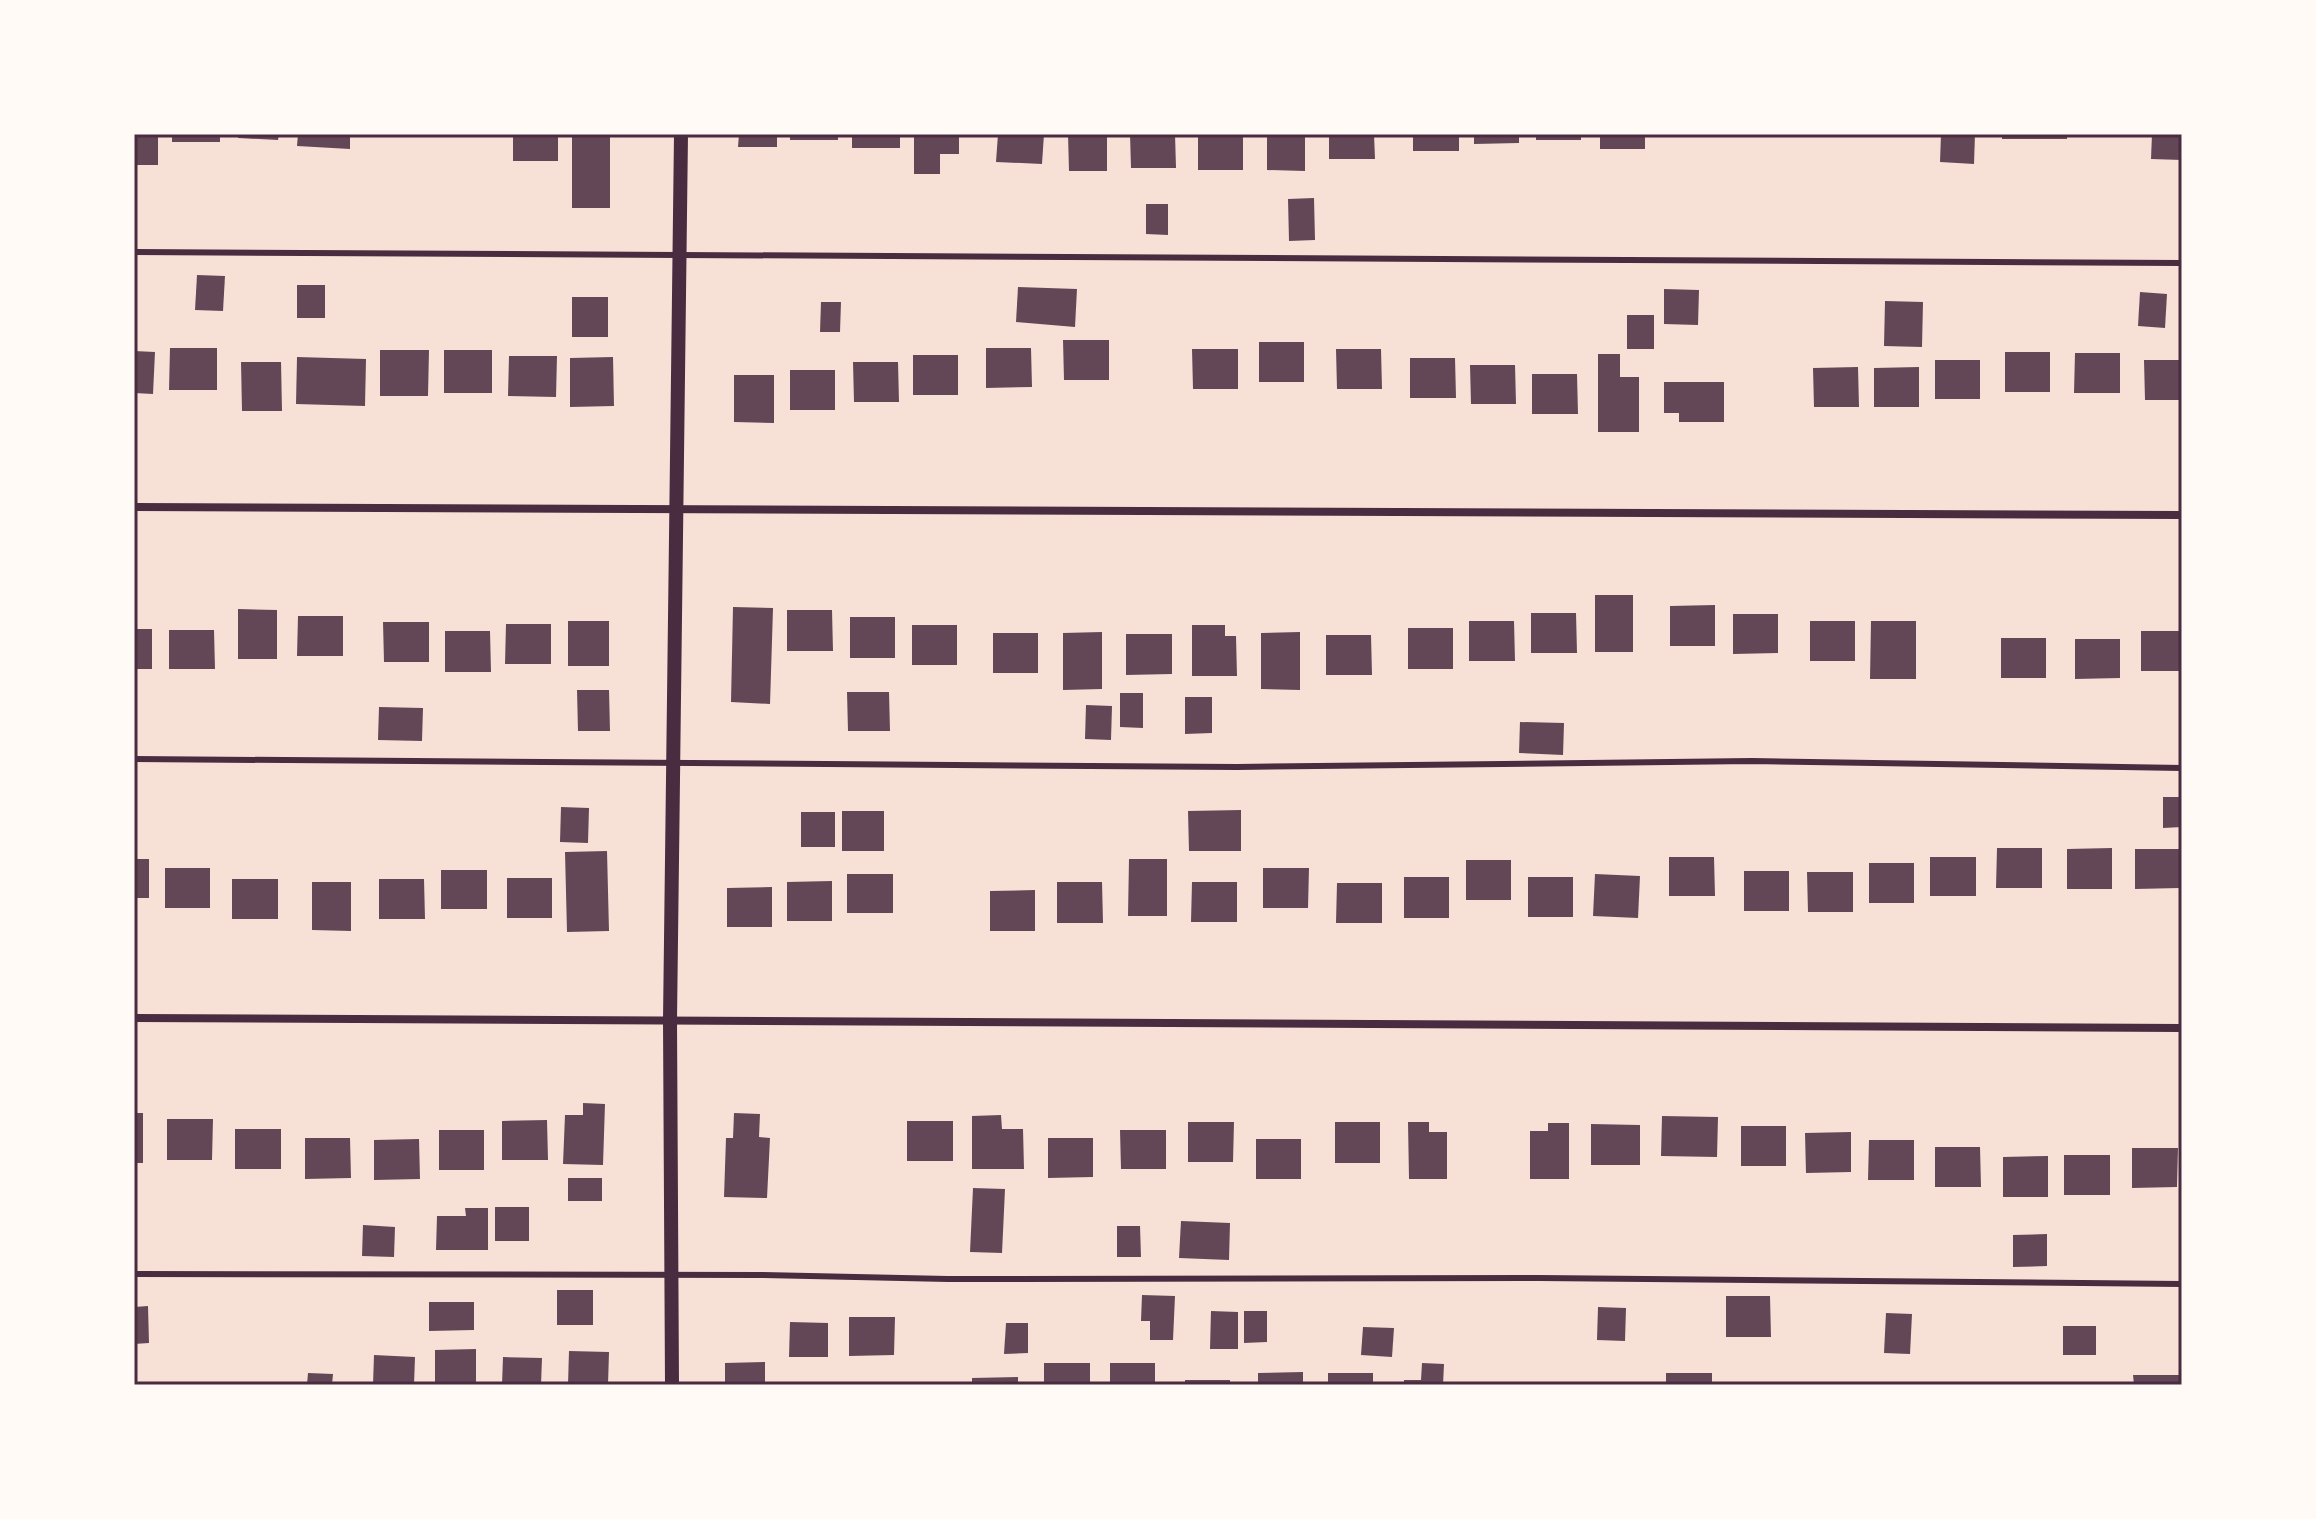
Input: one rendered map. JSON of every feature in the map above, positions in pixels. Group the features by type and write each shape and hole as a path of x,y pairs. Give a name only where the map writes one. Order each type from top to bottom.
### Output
{"street":[{"path":"672,1385 670,1021 681,134"},
{"path":"134,507 2182,515"},
{"path":"134,1018 2182,1028"}],"lane":[{"path":"134,252 2182,263"},
{"path":"134,759 1237,767 1752,761 2182,768"},
{"path":"134,1274 948,1279 1539,1278 2182,1284"}],"building":[{"path":"134,134 158,134 158,165 134,165"},
{"path":"172,134 220,134 220,142 172,142"},
{"path":"238,134 279,134 278,140 238,138"},
{"path":"298,134 350,134 350,149 297,146"},
{"path":"513,134 558,134 558,161 513,161"},
{"path":"572,134 610,134 610,208 572,208"},
{"path":"739,134 777,134 777,147 738,147"},
{"path":"790,134 838,134 838,140 790,140"},
{"path":"852,134 900,134 900,148 852,148"},
{"path":"914,134 959,134 959,154 940,154 940,174 914,174"},
{"path":"998,134 1044,134 1042,164 996,162"},
{"path":"1068,134 1107,134 1107,171 1069,171"},
{"path":"1130,134 1175,134 1176,168 1131,168"},
{"path":"1198,134 1243,134 1243,170 1198,170"},
{"path":"1267,134 1305,134 1305,171 1267,170"},
{"path":"1329,134 1374,134 1375,159 1329,159"},
{"path":"1413,134 1459,134 1459,151 1413,151"},
{"path":"1474,134 1519,134 1519,143 1474,144"},
{"path":"1536,134 1581,134 1581,140 1536,140"},
{"path":"1600,134 1645,134 1645,149 1600,149"},
{"path":"1941,134 1975,134 1974,164 1940,162"},
{"path":"2002,134 2067,134 2067,139 2002,139"},
{"path":"2152,134 2182,134 2182,160 2151,159"},
{"path":"1314,198 1315,240 1289,241 1288,199"},
{"path":"1146,204 1168,204 1168,235 1146,234"},
{"path":"197,275 225,276 223,311 195,310"},
{"path":"297,285 325,285 325,318 297,318"},
{"path":"1018,287 1077,289 1075,327 1016,322"},
{"path":"1664,289 1699,290 1698,325 1664,324"},
{"path":"2140,292 2167,294 2165,328 2138,326"},
{"path":"572,297 608,297 608,337 572,337"},
{"path":"1885,301 1923,302 1922,347 1884,346"},
{"path":"821,302 841,302 840,332 820,332"},
{"path":"1627,315 1654,315 1654,349 1627,349"},
{"path":"1063,340 1109,340 1109,380 1064,380"},
{"path":"1259,342 1304,342 1304,382 1259,382"},
{"path":"170,348 217,348 217,390 169,390"},
{"path":"986,348 1031,348 1032,387 986,388"},
{"path":"1192,349 1238,349 1238,389 1193,389"},
{"path":"1336,349 1381,349 1382,389 1337,389"},
{"path":"380,350 429,350 428,396 380,396"},
{"path":"444,350 492,350 492,393 444,393"},
{"path":"134,351 155,352 153,394 134,393"},
{"path":"2005,352 2050,352 2050,392 2005,392"},
{"path":"2075,353 2120,353 2120,393 2074,393"},
{"path":"1598,354 1620,354 1620,377 1639,377 1639,432 1598,432"},
{"path":"913,355 958,355 958,395 913,395"},
{"path":"509,356 557,356 556,397 508,396"},
{"path":"297,357 366,359 365,406 296,404"},
{"path":"613,357 614,406 570,407 570,358"},
{"path":"1410,358 1455,358 1456,398 1410,398"},
{"path":"1935,360 1980,360 1980,399 1935,399"},
{"path":"2144,360 2182,360 2182,400 2145,400"},
{"path":"241,362 281,362 282,411 242,411"},
{"path":"853,362 898,362 899,402 854,402"},
{"path":"1470,365 1515,365 1516,404 1471,404"},
{"path":"1858,367 1859,407 1814,407 1813,368"},
{"path":"1919,367 1919,407 1874,407 1874,368"},
{"path":"790,370 835,370 835,410 790,410"},
{"path":"1532,374 1577,374 1578,414 1532,414"},
{"path":"734,375 774,375 774,423 734,422"},
{"path":"1664,382 1724,382 1724,422 1679,422 1679,413 1664,413"},
{"path":"1595,595 1633,595 1633,652 1595,652"},
{"path":"1715,605 1715,646 1670,646 1670,606"},
{"path":"733,607 773,608 770,704 731,702"},
{"path":"238,609 277,610 277,659 238,659"},
{"path":"787,610 832,610 833,651 787,651"},
{"path":"1531,613 1576,613 1577,653 1531,653"},
{"path":"1733,614 1778,614 1778,653 1733,654"},
{"path":"298,616 343,616 343,656 297,656"},
{"path":"850,617 895,617 895,658 850,658"},
{"path":"568,621 609,621 609,666 568,666"},
{"path":"1469,621 1514,621 1515,661 1469,661"},
{"path":"1810,621 1855,621 1855,661 1810,661"},
{"path":"1871,621 1916,621 1916,679 1870,679"},
{"path":"383,622 429,622 429,662 384,662"},
{"path":"506,624 551,624 551,664 505,664"},
{"path":"912,625 957,625 957,665 912,665"},
{"path":"1192,625 1225,625 1225,636 1236,636 1237,676 1192,676"},
{"path":"1408,628 1453,628 1453,669 1408,669"},
{"path":"134,629 152,629 152,669 134,669"},
{"path":"169,630 214,630 215,669 169,669"},
{"path":"445,631 490,631 491,672 445,672"},
{"path":"2141,631 2182,631 2182,671 2141,671"},
{"path":"1102,632 1102,689 1063,690 1063,633"},
{"path":"1300,632 1300,690 1261,689 1261,633"},
{"path":"993,633 1038,633 1038,673 993,673"},
{"path":"1126,634 1172,634 1172,674 1126,675"},
{"path":"1326,635 1371,635 1372,675 1326,675"},
{"path":"2001,638 2046,638 2046,678 2001,678"},
{"path":"2075,639 2120,639 2120,678 2075,679"},
{"path":"577,690 609,690 610,731 578,731"},
{"path":"847,692 889,692 890,731 848,731"},
{"path":"1120,693 1143,693 1143,728 1120,727"},
{"path":"1185,697 1212,697 1212,733 1185,734"},
{"path":"1086,705 1112,706 1111,740 1085,739"},
{"path":"379,707 423,708 422,741 378,740"},
{"path":"1520,722 1564,723 1563,755 1519,753"},
{"path":"2163,797 2182,797 2182,827 2163,828"},
{"path":"561,807 589,808 588,843 560,842"},
{"path":"1241,810 1241,851 1189,851 1188,811"},
{"path":"842,811 884,811 884,851 842,851"},
{"path":"801,812 835,812 835,847 801,847"},
{"path":"1997,848 2042,848 2042,888 1996,888"},
{"path":"2112,848 2112,889 2067,889 2067,849"},
{"path":"2135,849 2180,849 2180,888 2135,889"},
{"path":"607,851 609,931 567,932 565,852"},
{"path":"1669,857 1714,857 1715,896 1669,896"},
{"path":"1930,857 1976,857 1976,896 1930,896"},
{"path":"134,859 149,859 149,898 134,898"},
{"path":"1129,859 1167,859 1167,916 1128,916"},
{"path":"1466,860 1511,860 1511,900 1466,900"},
{"path":"1869,863 1914,863 1914,903 1869,903"},
{"path":"165,868 210,868 210,908 165,908"},
{"path":"1263,868 1309,868 1308,908 1263,908"},
{"path":"441,870 487,870 487,909 441,909"},
{"path":"1744,871 1789,871 1789,911 1744,911"},
{"path":"1807,872 1853,872 1853,912 1808,912"},
{"path":"847,874 893,874 893,913 847,913"},
{"path":"1595,874 1640,876 1638,918 1593,916"},
{"path":"1404,877 1449,877 1449,918 1404,918"},
{"path":"1528,877 1573,877 1573,917 1528,917"},
{"path":"507,878 552,878 552,918 507,918"},
{"path":"232,879 278,879 278,919 232,919"},
{"path":"379,879 424,879 425,919 379,919"},
{"path":"832,881 832,921 787,921 787,882"},
{"path":"312,882 351,882 351,931 312,930"},
{"path":"1057,882 1102,882 1103,923 1057,923"},
{"path":"1192,882 1237,882 1237,922 1191,922"},
{"path":"1337,883 1382,883 1382,923 1336,923"},
{"path":"772,887 772,927 727,927 727,888"},
{"path":"1035,890 1035,931 990,931 990,891"},
{"path":"583,1103 605,1104 603,1165 563,1164 565,1115 583,1115"},
{"path":"134,1113 143,1113 143,1163 134,1163"},
{"path":"734,1113 760,1114 759,1137 770,1138 767,1198 724,1197 726,1138 733,1138"},
{"path":"1001,1115 1002,1129 1023,1129 1024,1169 972,1169 972,1116"},
{"path":"1662,1116 1718,1117 1717,1157 1661,1156"},
{"path":"167,1119 213,1119 212,1160 167,1160"},
{"path":"547,1120 548,1160 502,1160 502,1121"},
{"path":"907,1121 953,1121 953,1161 907,1161"},
{"path":"1188,1122 1234,1122 1233,1162 1188,1162"},
{"path":"1335,1122 1380,1122 1380,1163 1335,1163"},
{"path":"1408,1122 1429,1122 1429,1132 1447,1132 1447,1179 1409,1179"},
{"path":"1548,1123 1569,1123 1569,1179 1530,1179 1530,1131 1548,1131"},
{"path":"1591,1124 1640,1125 1640,1165 1591,1165"},
{"path":"1741,1126 1786,1126 1786,1166 1741,1166"},
{"path":"235,1129 281,1129 281,1169 235,1169"},
{"path":"439,1130 484,1130 484,1170 439,1170"},
{"path":"1120,1130 1166,1130 1166,1169 1121,1169"},
{"path":"1851,1132 1851,1172 1806,1173 1805,1133"},
{"path":"305,1138 350,1138 351,1178 305,1179"},
{"path":"1048,1138 1093,1138 1093,1177 1048,1178"},
{"path":"419,1139 420,1179 374,1180 374,1140"},
{"path":"1256,1139 1301,1139 1301,1179 1256,1179"},
{"path":"1869,1140 1914,1140 1914,1180 1868,1180"},
{"path":"1935,1147 1980,1147 1981,1187 1935,1187"},
{"path":"2132,1148 2178,1148 2177,1187 2132,1188"},
{"path":"2064,1155 2110,1155 2110,1195 2064,1195"},
{"path":"2048,1156 2048,1197 2003,1197 2003,1157"},
{"path":"568,1178 602,1178 602,1201 568,1201"},
{"path":"973,1188 1005,1189 1002,1253 970,1252"},
{"path":"495,1207 529,1207 529,1241 495,1241"},
{"path":"465,1208 488,1208 488,1250 436,1250 437,1216 466,1216"},
{"path":"1181,1221 1230,1223 1229,1260 1179,1258"},
{"path":"363,1225 395,1227 394,1257 362,1256"},
{"path":"1117,1226 1140,1226 1141,1257 1117,1257"},
{"path":"2047,1234 2047,1266 2013,1267 2013,1235"},
{"path":"557,1290 593,1290 593,1325 557,1325"},
{"path":"1142,1295 1175,1296 1173,1340 1150,1340 1150,1321 1141,1321"},
{"path":"1726,1296 1770,1296 1771,1337 1726,1337"},
{"path":"429,1302 474,1302 474,1330 429,1331"},
{"path":"148,1306 149,1343 134,1344 134,1307"},
{"path":"1598,1307 1626,1308 1625,1341 1597,1340"},
{"path":"1211,1311 1238,1312 1238,1349 1210,1349"},
{"path":"1244,1311 1267,1311 1267,1342 1244,1343"},
{"path":"1886,1313 1912,1314 1910,1354 1884,1353"},
{"path":"849,1317 895,1317 894,1355 849,1356"},
{"path":"790,1322 828,1323 828,1357 789,1357"},
{"path":"1006,1323 1028,1323 1028,1353 1004,1354"},
{"path":"2063,1326 2096,1326 2096,1355 2063,1355"},
{"path":"1363,1327 1394,1328 1392,1357 1361,1355"},
{"path":"476,1349 476,1385 435,1385 435,1350"},
{"path":"569,1351 609,1352 608,1385 568,1385"},
{"path":"374,1355 415,1357 414,1385 373,1385"},
{"path":"503,1357 542,1358 541,1385 502,1385"},
{"path":"765,1362 765,1385 725,1385 725,1363"},
{"path":"1044,1363 1090,1363 1090,1385 1044,1385"},
{"path":"1110,1363 1155,1363 1155,1385 1110,1385"},
{"path":"1422,1363 1444,1364 1443,1385 1404,1385 1404,1380 1421,1380"},
{"path":"1303,1372 1303,1385 1258,1385 1258,1373"},
{"path":"308,1373 333,1374 332,1385 307,1385"},
{"path":"1328,1373 1373,1373 1373,1385 1328,1385"},
{"path":"1666,1373 1712,1373 1712,1385 1666,1385"},
{"path":"2133,1375 2179,1375 2179,1385 2134,1385"},
{"path":"1018,1377 1018,1385 972,1385 972,1378"},
{"path":"1185,1380 1230,1380 1230,1385 1185,1385"}]}
